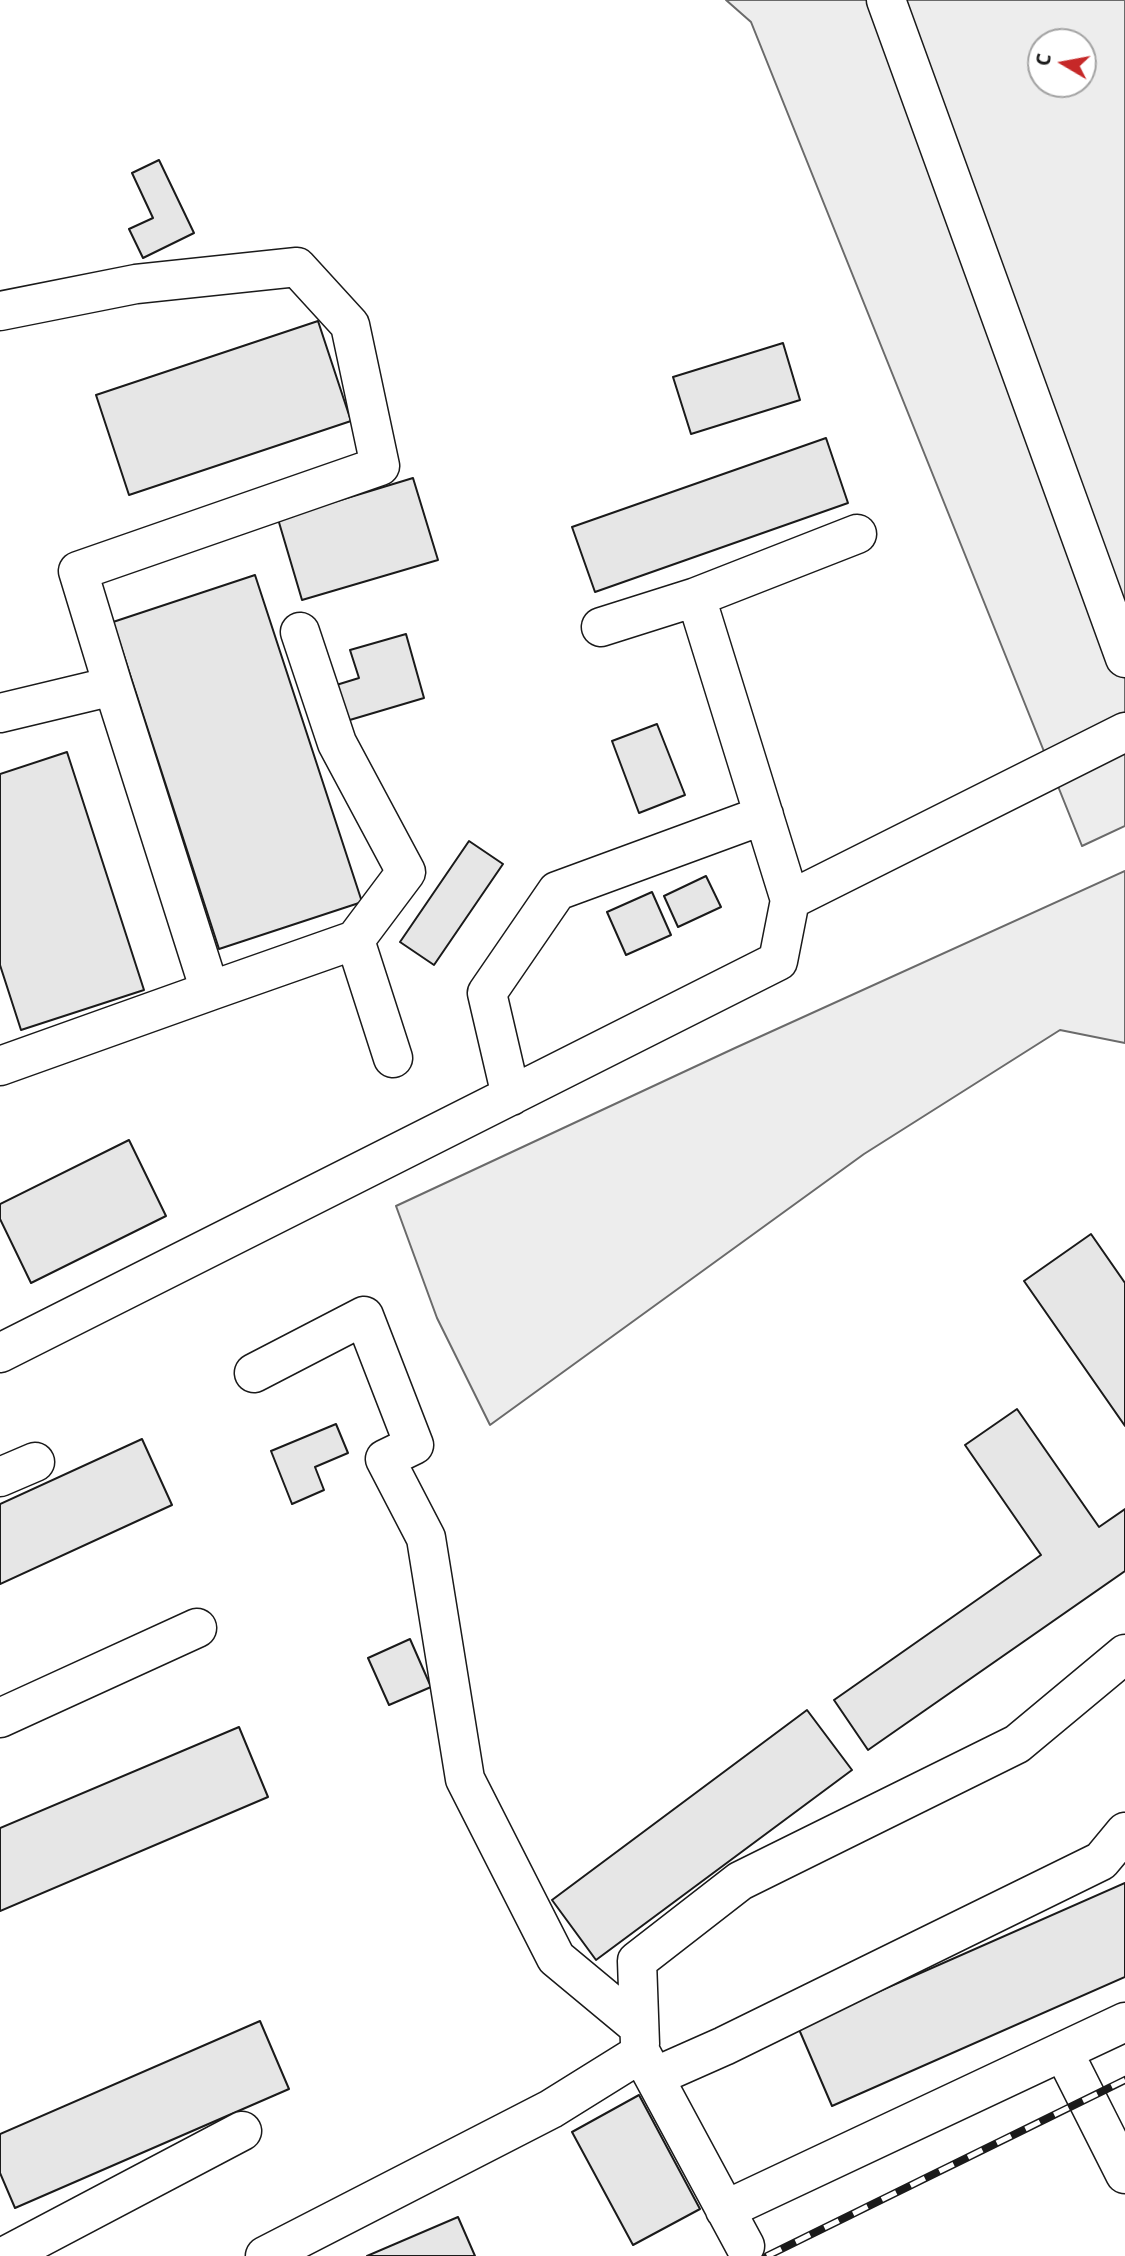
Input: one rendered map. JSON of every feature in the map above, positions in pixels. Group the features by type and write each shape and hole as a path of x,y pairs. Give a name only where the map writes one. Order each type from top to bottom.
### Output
{"street":[{"path":"886,0 1125,658"},
{"path":"0,311 136,284 297,267 350,325 380,466 78,571 209,991"},
{"path":"601,627 696,597 857,534"},
{"path":"0,1353 778,961 790,900 696,597"},
{"path":"0,1066 355,940 406,872 337,743 300,632"},
{"path":"0,713 113,686"},
{"path":"790,900 1125,732"},
{"path":"511,1096 487,993 557,891 764,815"},
{"path":"355,940 393,1058"},
{"path":"254,1373 364,1316 414,1444 385,1459 426,1538 464,1779 556,1958 645,2052 744,2246"},
{"path":"0,1477 35,1462"},
{"path":"0,1718 197,1629"},
{"path":"645,2052 637,1961 740,1881 1017,1744 1125,1654"},
{"path":"265,2256 551,2109 645,2052 724,2046 1101,1861 1125,1832"},
{"path":"725,2210 1125,2022"},
{"path":"1063,2051 1125,2174"},
{"path":"5,2256 242,2131"}],"shaded area":[{"path":"726,0 1125,0 1125,826 1082,846 751,22"},
{"path":"1125,871 1125,1043 1060,1030 864,1154 490,1425 437,1318 396,1206"}],"building":[{"path":"159,160 194,233 143,258 129,229 153,218 132,173"},
{"path":"318,321 351,421 129,495 96,395"},
{"path":"783,343 800,400 691,434 673,377"},
{"path":"826,438 848,503 595,592 572,527"},
{"path":"413,478 438,560 302,600 278,519"},
{"path":"255,575 362,902 219,949 113,622"},
{"path":"406,634 424,698 343,722 333,686 359,678 350,650"},
{"path":"657,724 685,795 639,813 612,741"},
{"path":"67,752 144,990 21,1030 0,965 0,774"},
{"path":"469,841 503,864 434,965 400,942"},
{"path":"706,876 721,907 678,927 664,896"},
{"path":"652,892 671,935 626,955 607,912"},
{"path":"129,1140 166,1216 31,1283 0,1219 0,1204"},
{"path":"1091,1234 1125,1283 1125,1426 1024,1281"},
{"path":"1017,1409 1099,1527 1125,1509 1125,1571 868,1750 834,1700 1041,1555 965,1445"},
{"path":"336,1424 348,1453 315,1467 324,1490 292,1504 271,1451"},
{"path":"142,1439 172,1505 0,1584 0,1504"},
{"path":"410,1639 431,1687 389,1705 368,1658"},
{"path":"807,1710 852,1770 596,1960 552,1900"},
{"path":"239,1727 268,1797 0,1911 0,1828"},
{"path":"1125,1883 1125,1977 832,2106 798,2027"},
{"path":"260,2021 289,2089 15,2208 0,2173 0,2134"},
{"path":"639,2095 700,2209 633,2245 572,2132"},
{"path":"458,2217 475,2256 367,2256"}],"railway":[{"path":"767,2256 1125,2080"}]}
